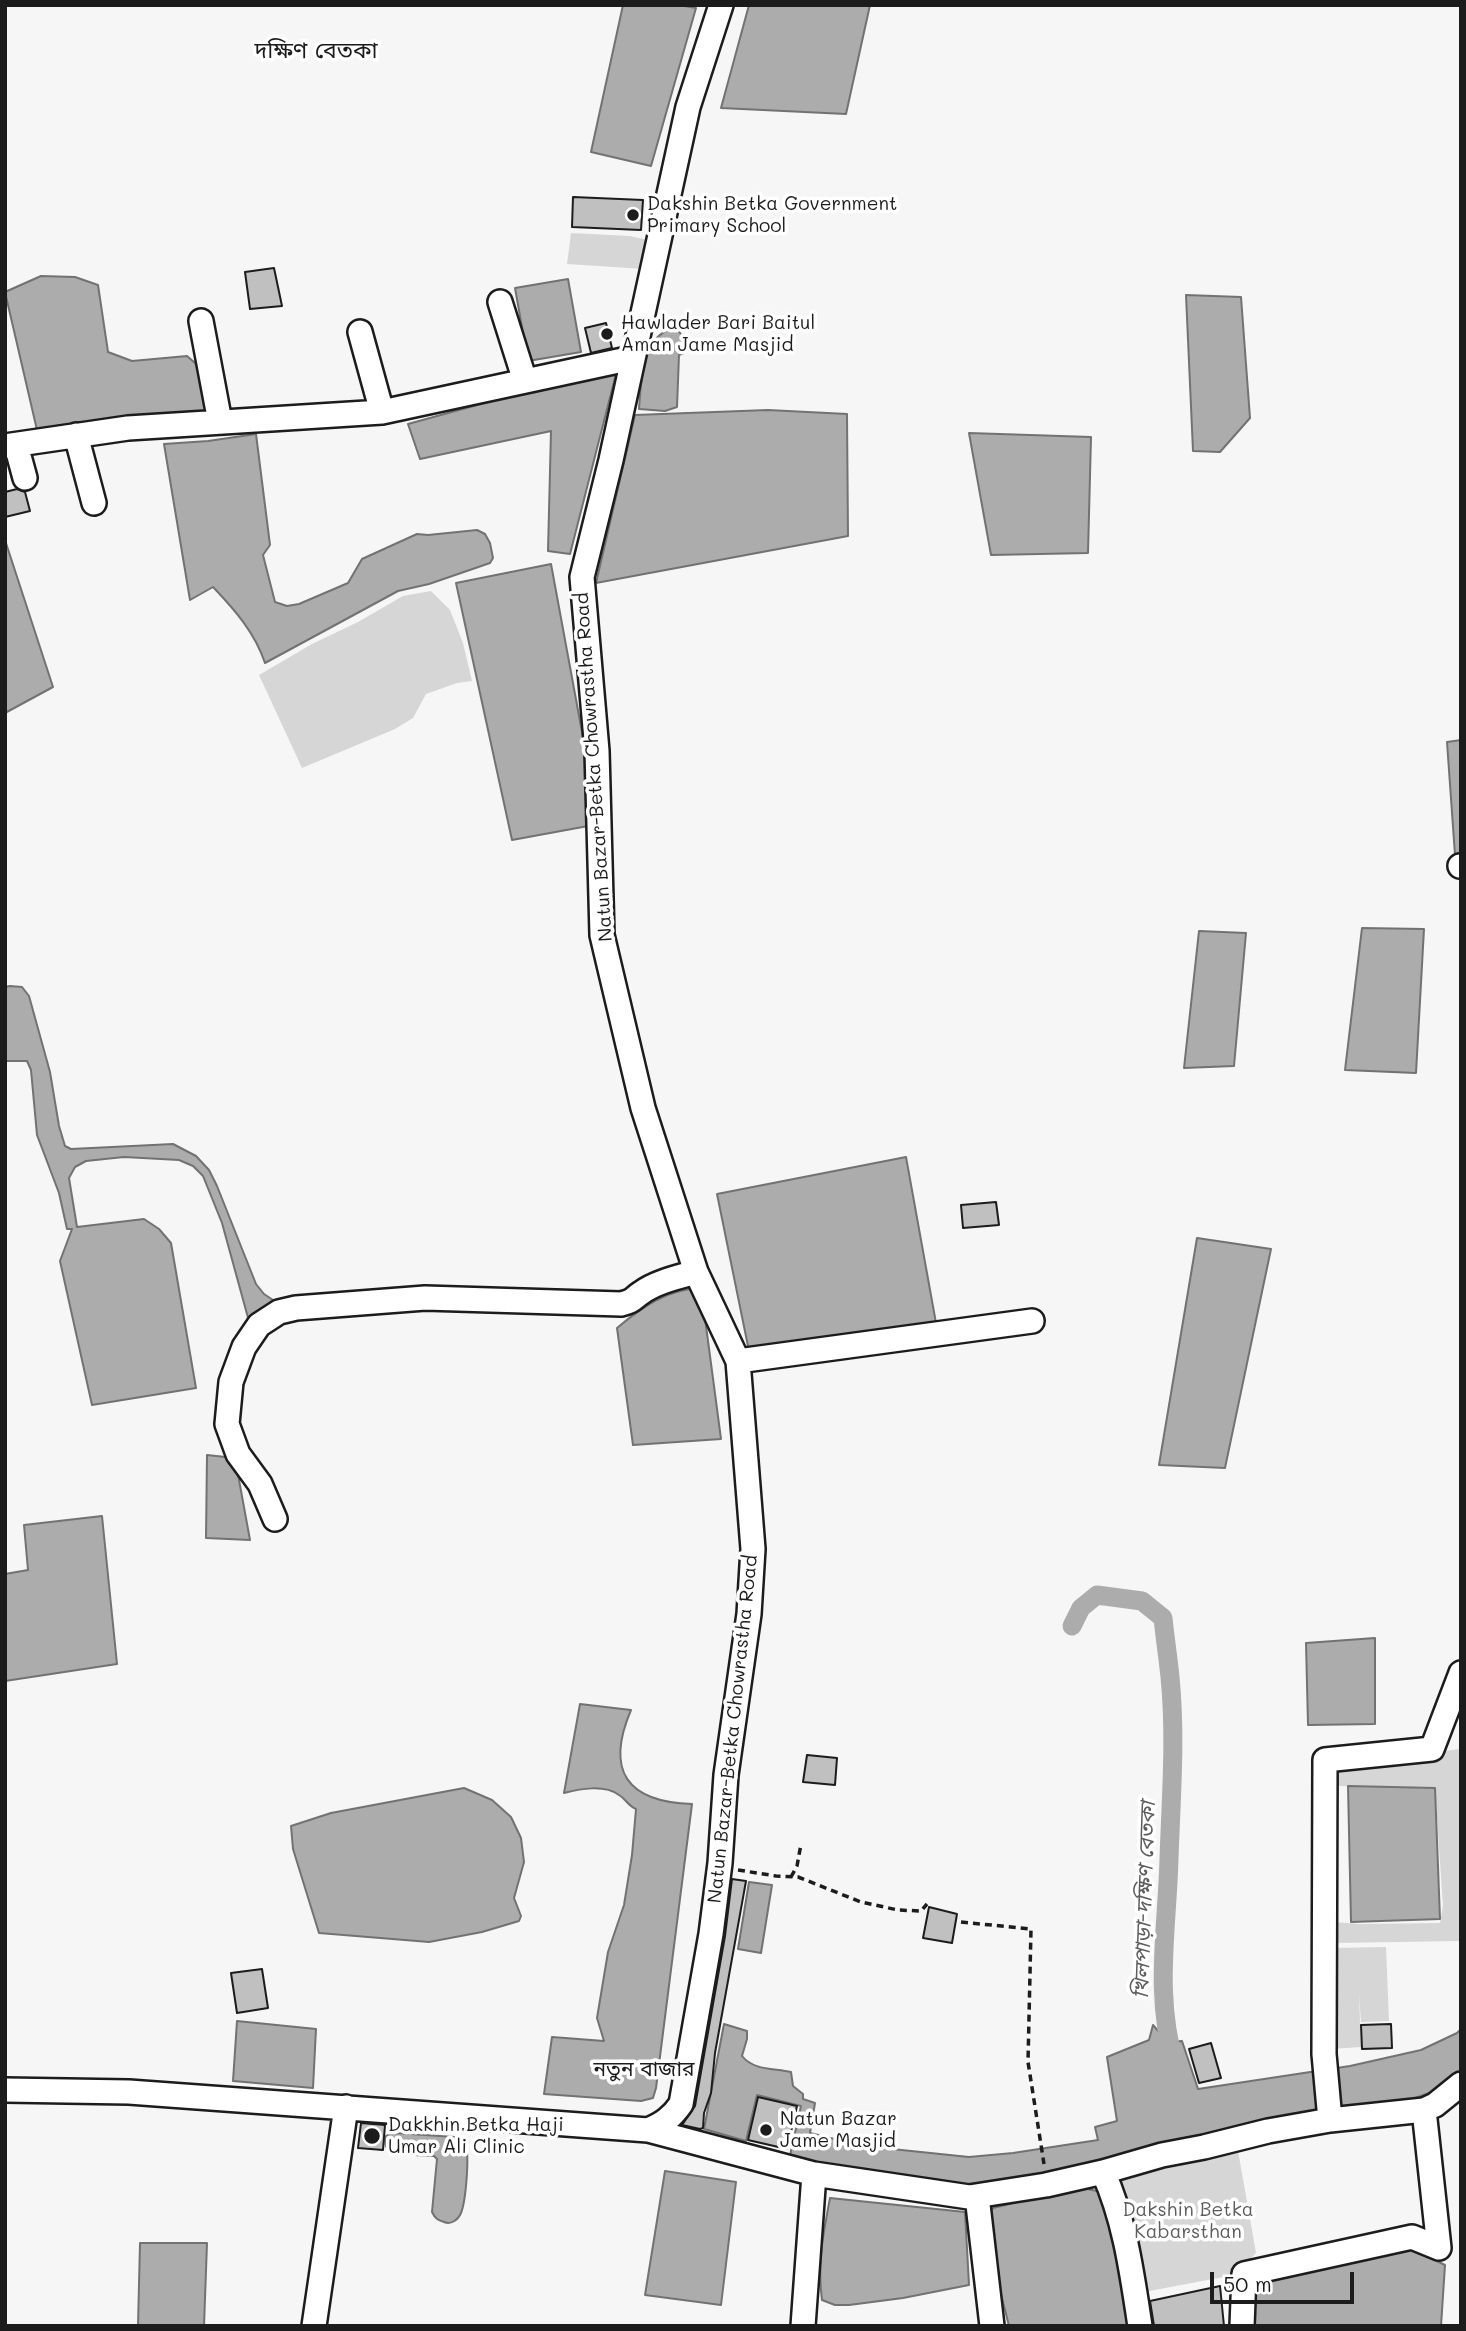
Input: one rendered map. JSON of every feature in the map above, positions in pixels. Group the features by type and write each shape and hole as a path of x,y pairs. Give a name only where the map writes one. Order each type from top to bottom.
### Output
{"street":[{"name":"Natun Bazar-Betka Chowrastha Road","path":"648,2130 663,2123 681,2104 711,1934 720,1863 726,1775 749,1614 753,1549 738,1361 696,1272 643,1108 602,935 597,751 582,577 611,460 688,107 721,5"},
{"path":"500,302 524,381"},
{"path":"201,321 220,422"},
{"path":"360,332 382,412"},
{"path":"25,478 10,446 128,428 382,412 632,358"},
{"path":"76,435 94,503"},
{"path":"275,1519 260,1484 238,1454 228,1424 231,1382 244,1347 259,1325 279,1312 296,1308 425,1298 621,1304 633,1302 641,1293 672,1279 696,1272"},
{"path":"738,1361 1032,1321"},
{"path":"1330,2120 1324,2054 1325,1760 1432,1749 1461,1673"},
{"path":"5,2090 129,2092 648,2130 814,2174 969,2197 1046,2185 1268,2131 1330,2120 1424,2110 1435,2105 1461,2084"},
{"path":"314,2326 346,2107"},
{"path":"1242,2326 1244,2274 1412,2237 1439,2248 1424,2110"},
{"path":"1103,2172 1114,2195 1140,2326"},
{"path":"803,2326 814,2174"},
{"path":"977,2196 992,2326"}],"path":[{"path":"791,1877 797,1866 802,1844"},
{"path":"720,1863 740,1871 791,1877 821,1885 875,1906 921,1911 927,1904"},
{"path":"961,1922 1031,1929 1028,2063 1042,2149"}],"green space":[{"path":"571,233 630,236 648,240 644,269 567,264"},
{"path":"431,591 450,610 463,643 472,681 457,683 426,694 413,718 395,729 302,768 259,675 403,596"},
{"path":"1461,1749 1461,1941 1334,1943 1334,1922 1440,1923 1443,1906 1435,1788 1337,1786 1336,1764"},
{"path":"1386,1947 1389,2021 1361,2022 1359,1994 1361,2047 1331,2049 1330,1948"},
{"name":"Dakshin Betka Kabarsthan","path":"1237,2145 1256,2253 1234,2275 1139,2293 1116,2172"}],"shaded area":[{"path":"623,5 679,5 696,8 651,166 591,152"},
{"path":"749,5 870,5 846,114 721,108"},
{"path":"41,276 75,277 98,285 108,352 132,361 187,356 209,375 211,412 37,430 5,292"},
{"path":"568,279 581,352 528,361 515,288"},
{"path":"1186,295 1241,297 1250,418 1220,452 1193,451"},
{"path":"671,329 678,330 685,340 684,353 679,355 677,407 665,411 639,409 642,375 648,352 661,334"},
{"path":"616,374 570,554 548,551 551,431 420,459 408,424 510,396"},
{"path":"768,410 847,414 848,536 596,583 635,415"},
{"path":"969,433 1091,437 1088,553 991,555"},
{"path":"256,434 270,545 263,555 275,602 287,606 299,604 348,583 362,559 417,534 477,530 485,534 493,558 490,563 429,584 398,591 265,663 244,622 213,587 190,600 164,444"},
{"path":"5,540 53,687 5,713"},
{"path":"551,564 599,824 512,840 456,583"},
{"path":"1461,740 1461,852 1455,855 1447,742"},
{"path":"1362,928 1424,929 1416,1073 1345,1070"},
{"path":"1199,931 1246,933 1234,1066 1184,1068"},
{"path":"5,987 22,987 29,996 50,1072 65,1146 71,1149 173,1144 196,1156 209,1170 217,1186 256,1284 276,1302 250,1325 222,1223 203,1176 193,1166 179,1160 124,1157 86,1161 75,1167 69,1178 77,1227 144,1219 159,1229 171,1243 196,1388 92,1405 60,1261 72,1229 67,1229 59,1193 37,1135 31,1070 27,1061 5,1061"},
{"path":"906,1157 936,1323 749,1351 717,1194"},
{"path":"1197,1238 1271,1249 1225,1468 1159,1465"},
{"path":"701,1288 721,1439 633,1445 617,1328 656,1300 677,1292"},
{"path":"207,1455 235,1458 250,1540 206,1538"},
{"path":"102,1516 117,1664 5,1681 5,1574 28,1570 24,1525"},
{"path":"1375,1638 1375,1724 1308,1725 1306,1643"},
{"path":"580,1704 631,1710 623,1731 620,1750 627,1779 651,1797 692,1804 656,2088 653,2098 641,2101 544,2094 552,2037 604,2041 597,2018 608,1952 624,1905 632,1855 636,1809 619,1795 606,1789 564,1793"},
{"path":"1348,1786 1435,1788 1440,1919 1351,1922"},
{"path":"464,1788 492,1800 511,1817 521,1838 524,1862 514,1898 521,1916 519,1921 482,1932 429,1942 319,1933 293,1849 291,1826 331,1813"},
{"path":"749,1882 772,1885 761,1953 738,1949"},
{"path":"237,2021 316,2029 313,2088 233,2081"},
{"path":"724,2024 747,2031 742,2056 747,2061 759,2067 791,2072 793,2086 803,2094 803,2099 815,2103 810,2133 863,2146 969,2157 1098,2140 1095,2127 1117,2121 1107,2057 1149,2040 1153,2025 1168,2042 1182,2041 1198,2089 1350,2066 1421,2050 1461,2029 1461,2073 1440,2089 1393,2106 963,2190 789,2160 801,2106 757,2095 746,2141 704,2129"},
{"path":"396,2133 454,2137 465,2141 467,2166 464,2198 461,2213 454,2221 447,2223 435,2217 432,2212 437,2159 434,2156 394,2154 386,2147 385,2142 386,2136"},
{"path":"665,2171 736,2182 721,2305 645,2295"},
{"path":"1078,2187 1097,2191 1108,2204 1135,2326 1009,2326 992,2258 987,2219 993,2208"},
{"path":"830,2198 965,2212 969,2285 849,2305 835,2305 822,2300 820,2261"},
{"path":"140,2243 207,2243 204,2326 138,2326"},
{"path":"1411,2249 1445,2265 1441,2326 1250,2326 1254,2284"}],"building":[{"name":"Dakshin Betka Government Primary School","path":"573,197 643,200 641,230 572,227"},
{"path":"274,268 282,306 250,309 245,272"},
{"path":"606,323 612,348 591,353 585,328"},
{"path":"17,489 25,492 30,511 5,517 5,492"},
{"path":"996,1202 999,1225 963,1228 961,1205"},
{"path":"807,1755 837,1758 835,1785 803,1782"},
{"path":"732,1879 746,1881 715,2053 711,2093 704,2113 703,2128 700,2129 682,2125 695,2106 725,1936"},
{"path":"929,1907 957,1914 952,1943 923,1938"},
{"path":"262,1969 268,2008 237,2013 231,1973"},
{"path":"1391,2024 1392,2048 1362,2049 1361,2025"},
{"path":"1211,2043 1221,2078 1199,2083 1189,2049"},
{"path":"758,2097 797,2106 787,2149 748,2140"},
{"name":"Dakkhin Betka Haji Umar Ali Clinic","path":"361,2123 385,2125 383,2150 358,2148"},
{"path":"1220,2286 1224,2326 1154,2326 1150,2301"}],"waterway":[{"name":"খিলপাড়া-দক্ষিণ বেতকা","path":"1072,1626 1081,1608 1097,1595 1142,1601 1163,1618 1172,1700 1173,1745 1163,1988 1175,2066"}],"place":[{"name":"Dakshin Betka Government Primary School","path":"633,215"},
{"name":"Hawlader Bari Baitul Aman Jame Masjid","path":"607,334"},
{"name":"Natun Bazar Jame Masjid","path":"766,2130"},
{"name":"Dakkhin Betka Haji Umar Ali Clinic","path":"372,2136"}],"district":[{"name":"দক্ষিণ বেতকা","path":"316,51"},
{"name":"নতুন বাজার","path":"644,2070"}]}
